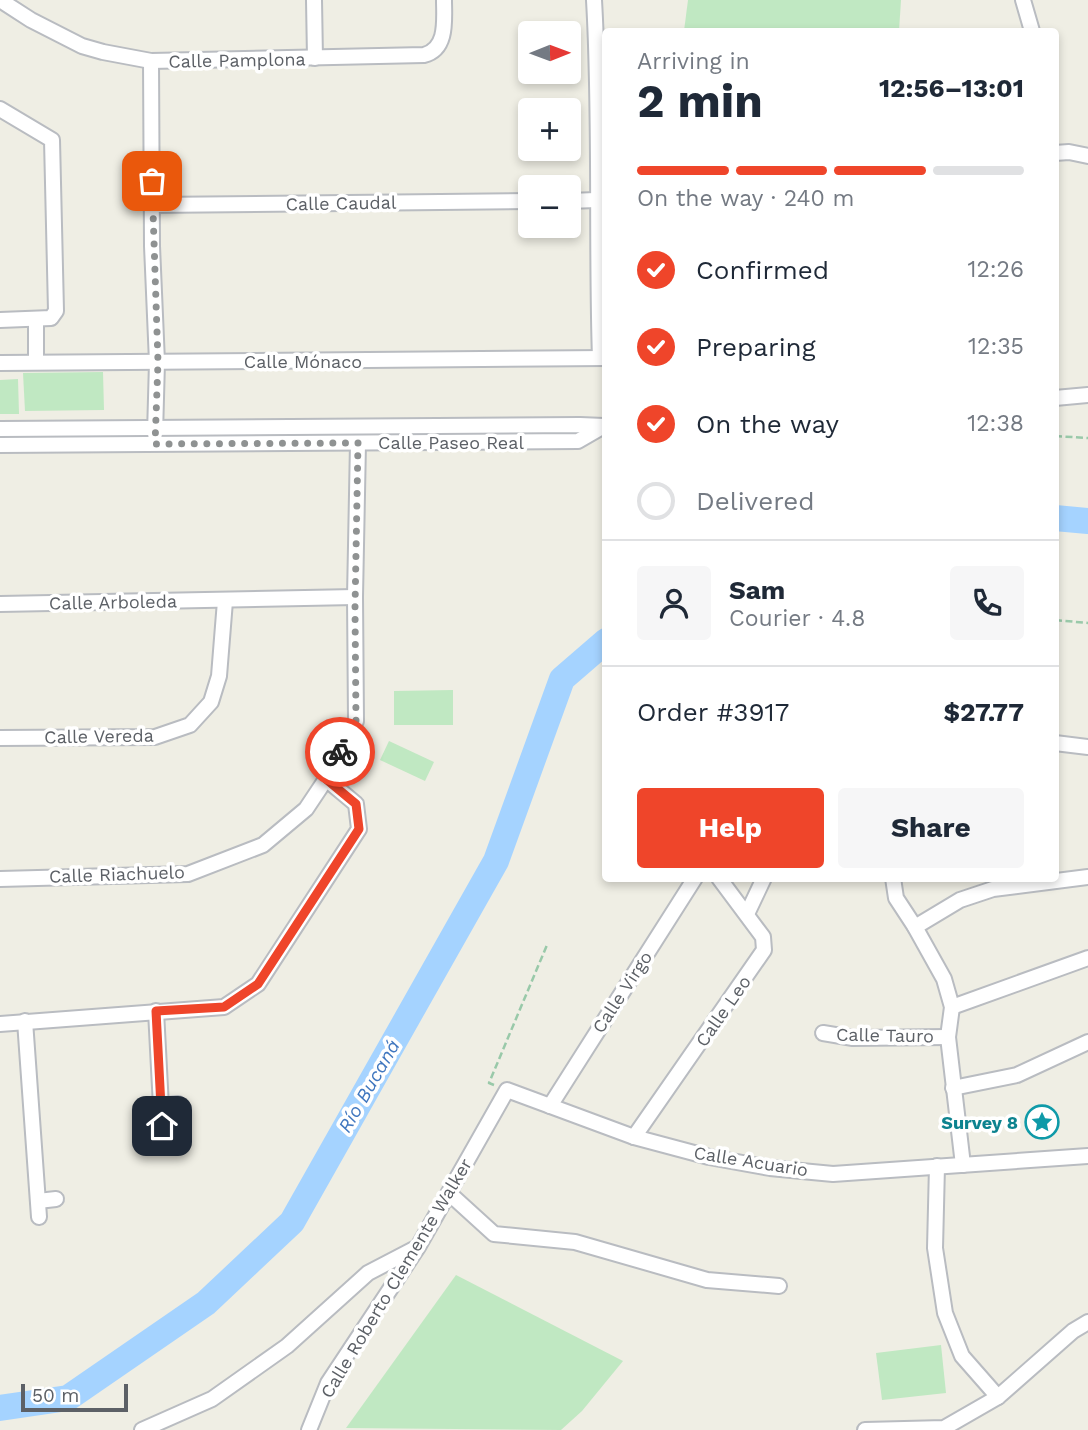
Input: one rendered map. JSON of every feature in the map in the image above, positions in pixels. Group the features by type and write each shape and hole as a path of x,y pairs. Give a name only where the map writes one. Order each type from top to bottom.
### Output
{"street":[{"name":"Calle Pamplona","path":"0,0 31,20 82,46 152,61 416,56 432,53 440,43 443,32 444,0"},
{"path":"314,0 315,58"},
{"path":"594,0 598,80 596,200 602,335"},
{"path":"1023,0 1031,28"},
{"path":"152,61 152,205 158,362 155,444"},
{"path":"0,109 52,140 56,311 51,318 0,320"},
{"path":"1059,153 1088,156"},
{"path":"581,201 596,200"},
{"name":"Calle Caudal","path":"152,205 518,201"},
{"path":"36,319 36,362"},
{"name":"Calle Mónaco","path":"0,363 602,358"},
{"path":"1059,398 1088,395"},
{"name":"Calle Paseo Real","path":"0,429 602,426"},
{"name":"Calle Paseo Real","path":"0,445 578,442 602,428"},
{"name":"Calle Riachuelo","path":"0,878 188,874 263,845 306,809 326,779 356,721 358,443"},
{"name":"Calle Arboleda","path":"0,604 355,597"},
{"name":"Calle Vereda","path":"0,738 155,737 190,725 211,702 219,676 225,601"},
{"path":"1059,743 1088,747"},
{"path":"0,1024 224,1007 258,984 359,829 356,804 326,779"},
{"path":"1059,882 1087,879"},
{"name":"Calle Virgo","path":"550,1106 692,882"},
{"path":"722,882 747,914 762,882"},
{"path":"894,882 896,898 944,979 952,1007 948,1037 963,1165"},
{"path":"915,927 960,900 993,889 1059,882"},
{"name":"Calle Leo","path":"634,1137 764,950 763,937 747,914"},
{"path":"952,1007 1088,958"},
{"path":"156,1011 162,1126"},
{"path":"25,1021 39,1217"},
{"name":"Calle Tauro","path":"823,1033 853,1038 948,1037"},
{"path":"953,1088 1017,1075 1088,1042"},
{"name":"Calle Acuario","path":"507,1090 634,1137 709,1157 770,1168 833,1174 1088,1156"},
{"name":"Calle Roberto Clemente Walker","path":"309,1430 328,1383 418,1247 507,1090"},
{"path":"160,1106 178,1104"},
{"path":"937,1166 934,1248 945,1313 962,1356 998,1397"},
{"path":"450,1194 494,1234 575,1242 707,1280 779,1286"},
{"path":"38,1201 56,1199"},
{"path":"142,1430 212,1399 287,1346 368,1273 418,1247"},
{"path":"865,1430 944,1428 998,1397 1073,1331 1088,1322"}],"path":[{"path":"1059,436 1088,438"},
{"path":"1059,620 1088,623"},
{"path":"507,1090 489,1083 547,945"}],"green space":[{"path":"688,0 901,0 899,28 684,28"},
{"path":"103,372 104,410 25,411 23,373"},
{"path":"18,379 19,414 0,414 0,380"},
{"path":"453,690 453,725 394,725 394,691"},
{"path":"389,741 434,762 425,781 380,760"},
{"path":"456,1275 623,1361 582,1411 561,1430 346,1428"},
{"path":"941,1345 946,1393 882,1400 876,1353"}],"waterway":[{"name":"Río Bucaná","path":"1059,518 1088,521"},
{"name":"Río Bucaná","path":"0,1408 68,1398 206,1303 292,1222 496,861 562,679 602,644"}],"way so far":[{"path":"152,181 152,246 158,362 155,444 358,443 356,721 340,752"}],"place":[{"name":"Survey 8","path":"1042,1122"}],"route":[{"path":"162,1126 156,1011 224,1007 258,984 359,829 356,804 326,779 340,752"}]}
